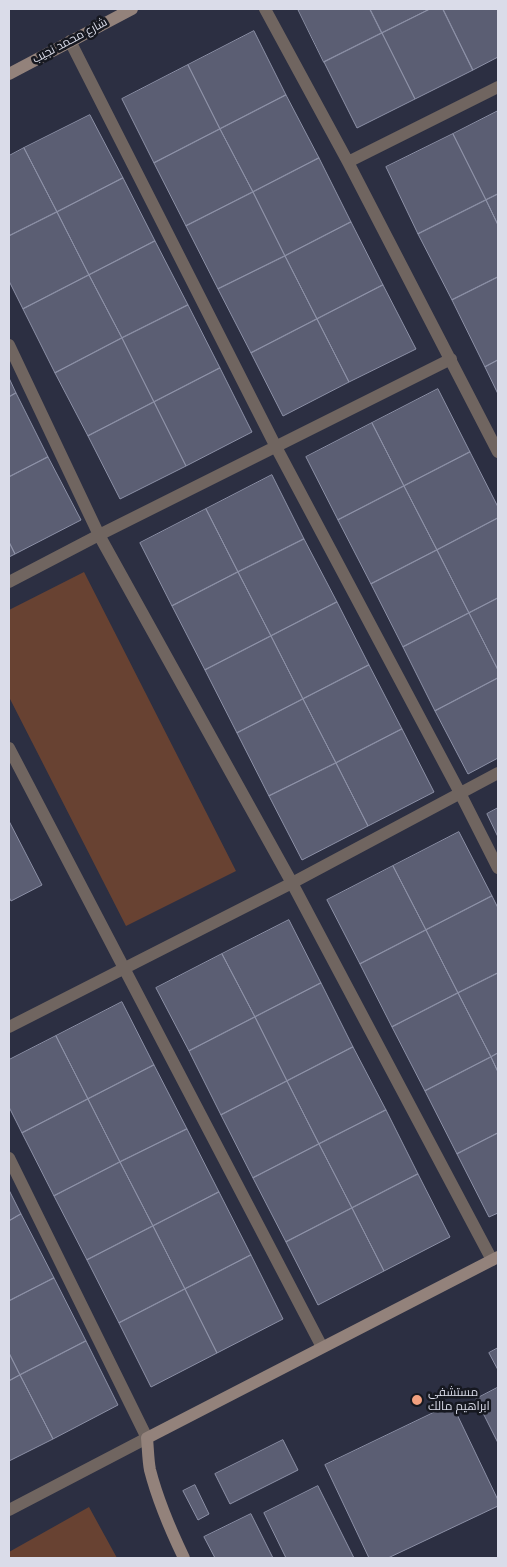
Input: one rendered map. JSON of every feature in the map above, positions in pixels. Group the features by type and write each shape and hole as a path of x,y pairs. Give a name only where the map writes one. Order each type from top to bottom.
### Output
{"street":[{"name":"شارع محمد نجيب","path":"9,74 132,9"},
{"path":"265,9 348,162 498,452"},
{"path":"70,41 276,447 498,868"},
{"path":"348,162 498,87"},
{"path":"9,345 99,535 292,883 495,1258 9,1510"},
{"path":"9,582 451,359"},
{"path":"9,748 322,1347"},
{"path":"9,1027 292,883 498,774"},
{"path":"9,1158 147,1438 150,1468 159,1499 184,1558"}],"shaded area":[{"path":"84,572 236,871 126,926 9,697 9,610"},
{"path":"89,1507 117,1558 9,1558 9,1552"}],"building":[{"path":"298,9 370,9 382,33 324,62"},
{"path":"370,9 430,9 382,33"},
{"path":"430,9 443,9 473,70 415,99 382,33"},
{"path":"443,9 498,9 498,57 473,70"},
{"path":"254,31 286,95 220,129 188,65"},
{"path":"382,33 415,99 357,128 324,62"},
{"path":"188,65 220,129 154,163 122,99"},
{"path":"286,95 319,158 253,192 220,129"},
{"path":"498,111 498,194 486,200 453,134"},
{"path":"90,115 123,178 57,212 24,148"},
{"path":"220,129 253,192 186,226 154,163"},
{"path":"453,134 486,200 418,234 386,167"},
{"path":"24,148 57,212 9,236 9,156"},
{"path":"319,158 351,222 285,256 253,192"},
{"path":"123,178 155,241 89,275 57,212"},
{"path":"253,192 285,256 218,289 186,226"},
{"path":"498,194 498,225 486,200"},
{"path":"486,200 498,225 498,277 452,300 418,234"},
{"path":"57,212 89,275 23,309 9,281 9,236"},
{"path":"351,222 383,285 317,319 285,256"},
{"path":"155,241 188,305 122,338 89,275"},
{"path":"285,256 317,319 251,353 218,289"},
{"path":"89,275 122,338 55,373 23,309"},
{"path":"498,277 498,360 485,367 452,300"},
{"path":"383,285 416,349 349,382 317,319"},
{"path":"188,305 220,368 154,402 122,338"},
{"path":"317,319 349,382 283,416 251,353"},
{"path":"122,338 154,402 88,436 55,373"},
{"path":"498,360 498,394 485,367"},
{"path":"220,368 252,432 186,466 154,402"},
{"path":"9,378 16,393 9,397"},
{"path":"438,389 470,452 404,486 372,423"},
{"path":"16,393 48,457 9,477 9,397"},
{"path":"154,402 186,466 120,499 88,436"},
{"path":"372,423 404,486 338,520 306,457"},
{"path":"470,452 498,507 498,518 437,550 404,486"},
{"path":"48,457 81,520 15,554 9,542 9,477"},
{"path":"272,475 304,539 238,572 206,509"},
{"path":"404,486 437,550 371,584 338,520"},
{"path":"206,509 238,572 172,606 140,543"},
{"path":"498,518 498,598 469,613 437,550"},
{"path":"304,539 337,602 271,636 238,572"},
{"path":"9,542 15,554 9,557"},
{"path":"437,550 469,613 403,647 371,584"},
{"path":"238,572 271,636 205,670 172,606"},
{"path":"498,598 498,670 469,613"},
{"path":"337,602 369,665 303,699 271,636"},
{"path":"469,613 498,670 498,678 435,711 403,647"},
{"path":"271,636 303,699 237,733 205,670"},
{"path":"369,665 402,729 336,763 303,699"},
{"path":"498,678 498,758 468,774 435,711"},
{"path":"303,699 336,763 269,796 237,733"},
{"path":"402,729 434,792 368,826 336,763"},
{"path":"336,763 368,826 302,860 269,796"},
{"path":"498,808 498,837 487,814"},
{"path":"9,821 42,885 11,901 9,897"},
{"path":"459,832 492,896 426,930 393,866"},
{"path":"393,866 426,930 360,964 327,900"},
{"path":"492,896 498,908 498,973 458,993 426,930"},
{"path":"289,920 321,983 255,1017 222,954"},
{"path":"426,930 458,993 392,1027 360,964"},
{"path":"222,954 255,1017 189,1051 156,988"},
{"path":"498,973 498,1053 491,1057 458,993"},
{"path":"321,983 353,1047 287,1081 255,1017"},
{"path":"458,993 491,1057 425,1091 392,1027"},
{"path":"122,1002 154,1065 88,1099 56,1036"},
{"path":"255,1017 287,1081 221,1115 189,1051"},
{"path":"56,1036 88,1099 22,1133 9,1107 9,1060"},
{"path":"353,1047 386,1110 319,1144 287,1081"},
{"path":"498,1053 498,1072 491,1057"},
{"path":"491,1057 498,1072 498,1133 457,1154 425,1091"},
{"path":"154,1065 187,1129 120,1162 88,1099"},
{"path":"287,1081 319,1144 253,1178 221,1115"},
{"path":"88,1099 120,1162 54,1196 22,1133"},
{"path":"386,1110 418,1174 352,1208 319,1144"},
{"path":"187,1129 219,1192 153,1226 120,1162"},
{"path":"498,1133 498,1213 489,1217 457,1154"},
{"path":"319,1144 352,1208 286,1242 253,1178"},
{"path":"120,1162 153,1226 87,1260 54,1196"},
{"path":"418,1174 450,1237 384,1271 352,1208"},
{"path":"9,1190 21,1214 9,1221"},
{"path":"219,1192 251,1255 185,1289 153,1226"},
{"path":"352,1208 384,1271 318,1305 286,1242"},
{"path":"21,1214 54,1278 9,1301 9,1221"},
{"path":"153,1226 185,1289 119,1323 87,1260"},
{"path":"251,1255 283,1319 217,1353 185,1289"},
{"path":"54,1278 86,1341 20,1375 9,1353 9,1301"},
{"path":"185,1289 217,1353 151,1387 119,1323"},
{"path":"86,1341 118,1405 53,1439 20,1375"},
{"path":"498,1348 498,1370 489,1353"},
{"path":"9,1353 20,1375 9,1381"},
{"path":"20,1375 53,1439 9,1461 9,1381"},
{"path":"498,1389 498,1443 476,1399"},
{"path":"452,1404 498,1500 498,1506 388,1558 369,1558 325,1465"},
{"path":"283,1440 298,1470 230,1504 215,1474"},
{"path":"195,1485 209,1514 198,1520 183,1491"},
{"path":"318,1486 354,1558 286,1558 264,1513"},
{"path":"251,1514 273,1558 215,1558 204,1537"}],"place":[{"name":"مستشفى ابراهيم مالك","path":"417,1400"}]}
